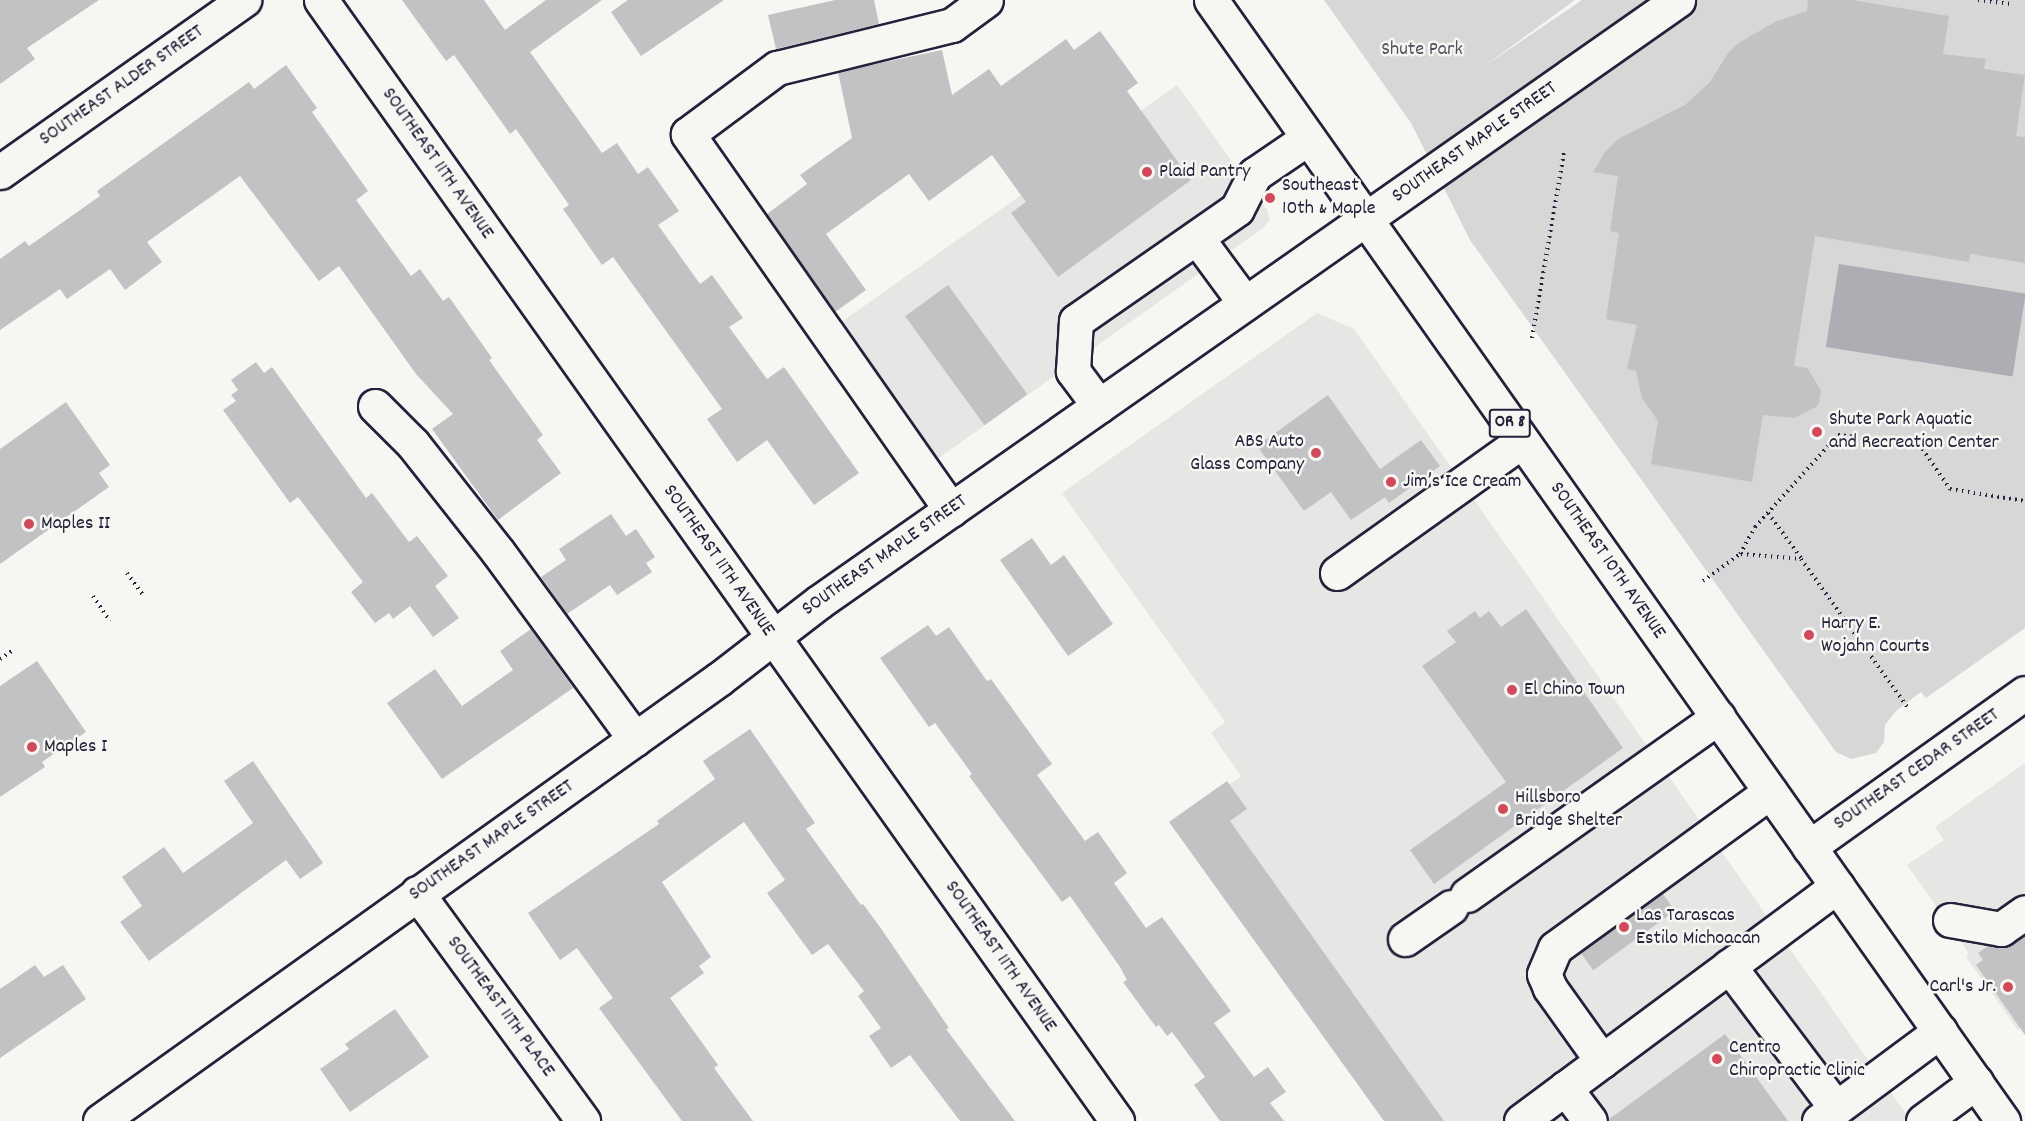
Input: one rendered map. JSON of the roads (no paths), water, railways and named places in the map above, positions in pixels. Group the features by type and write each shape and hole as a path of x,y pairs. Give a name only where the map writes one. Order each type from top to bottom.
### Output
{"street":[{"name":"SOUTHEAST ALDER STREET","path":"0,172 244,0"},
{"name":"SOUTHEAST 11TH AVENUE","path":"321,0 1117,1121"},
{"path":"951,510 688,134 777,68 952,25 986,0"},
{"name":"SOUTHEAST 10TH AVENUE","path":"1211,0 2004,1121"},
{"name":"SOUTHEAST MAPLE STREET","path":"99,1121 635,739 951,510 1678,0"},
{"path":"1099,406 1073,371 1076,321 1237,209 1255,174 1308,138"},
{"path":"1197,238 1245,303"},
{"path":"375,406 413,444 498,552 635,739"},
{"path":"1337,573 1522,441"},
{"name":"SOUTHEAST CEDAR STREET","path":"1809,847 2025,693"},
{"path":"1405,939 1718,717"},
{"path":"1602,1061 1550,988 1544,974 1556,948 1770,792"},
{"path":"1521,1121 1837,886"},
{"name":"SOUTHEAST 11TH PLACE","path":"417,893 583,1121"},
{"path":"1950,920 2001,929 2025,912"},
{"path":"1729,966 1828,1115 1940,1031"},
{"path":"1923,1121 1976,1082"},
{"path":"1565,1088 1590,1121"}],"place":[{"name":"Plaid Pantry","path":"1147,172"},
{"name":"Southeast 10th & Maple","path":"1270,198"},
{"name":"Shute Park Aquatic and Recreation Center","path":"1817,432"},
{"name":"ABS Auto Glass Company","path":"1316,453"},
{"name":"Jim’s Ice Cream","path":"1391,482"},
{"name":"Maples II","path":"29,524"},
{"name":"Harry E. Wojahn Courts","path":"1809,635"},
{"name":"El Chino Town","path":"1512,690"},
{"name":"Maples I","path":"32,747"},
{"name":"Hillsboro Bridge Shelter","path":"1503,809"},
{"name":"Las Tarascas Estilo Michoacan","path":"1624,927"},
{"name":"Carl's Jr.","path":"2008,987"},
{"name":"Centro Chiropractic Clinic","path":"1717,1059"}],"park label":[{"name":"Shute Park","path":"1422,50"}]}
